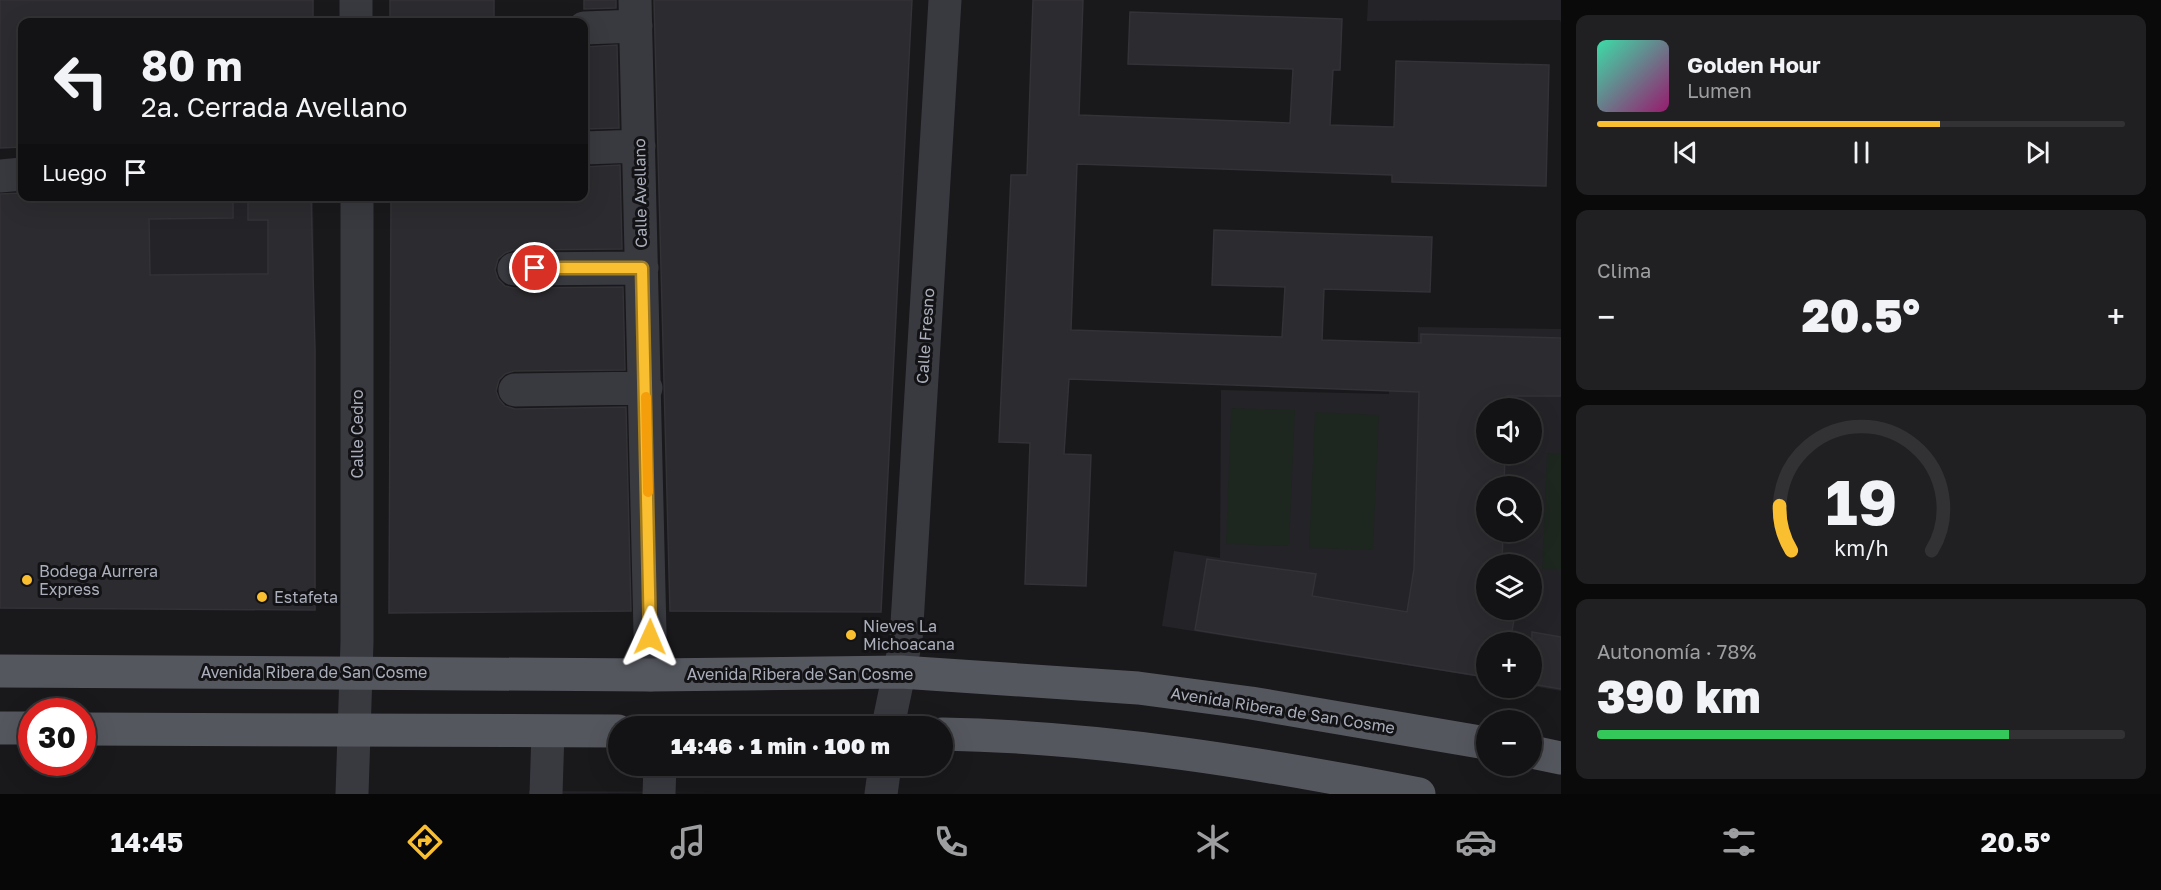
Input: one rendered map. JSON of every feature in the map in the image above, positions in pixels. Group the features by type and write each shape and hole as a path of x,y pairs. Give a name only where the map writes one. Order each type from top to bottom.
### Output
{"main road":[{"name":"Avenida Ribera de San Cosme","path":"0,670 651,675 901,672 1138,688 1251,703 1476,742"},
{"path":"0,728 18,728"},
{"path":"96,729 608,731"},
{"path":"953,734 1056,739 1137,746 1419,794"},
{"path":"1542,754 1561,758"}],"street":[{"path":"356,0 356,18"},
{"name":"Calle Fresno","path":"890,716 906,640 945,0"},
{"path":"588,27 636,13"},
{"name":"Calle Avellano","path":"636,13 651,675"},
{"path":"588,148 639,146"},
{"path":"0,176 18,174"},
{"name":"Calle Cedro","path":"352,794 357,672 357,201"},
{"path":"514,269 642,268"},
{"path":"515,390 646,388"},
{"path":"546,794 548,732"},
{"path":"659,794 660,776"},
{"path":"881,794 883,776"}],"shaded area":[{"path":"1368,0 1561,0 1561,23 1560,20 1367,21"},
{"path":"85,201 313,201 314,274 86,275"},
{"path":"1418,327 1561,329 1561,691 1542,688 1542,632 1476,632 1476,676 1162,626 1174,551 1220,558 1221,390 1389,394 1389,376 1417,376"},
{"path":"1231,408 1295,410 1289,546 1226,544"},
{"path":"1315,412 1379,415 1373,550 1309,548"},
{"path":"1547,453 1561,454 1561,570 1542,570"},
{"path":"529,791 713,792 529,794"}],"building":[{"path":"0,0 313,0 313,18 18,18 18,147 0,148"},
{"path":"390,0 494,0 494,18 390,18"},
{"path":"584,0 616,0 616,8 584,9"},
{"path":"654,0 912,0 881,612 670,611"},
{"path":"1033,0 1083,0 1079,115 1290,123 1293,69 1128,64 1130,12 1342,19 1340,70 1333,70 1330,125 1394,127 1396,61 1549,65 1546,186 1392,182 1392,175 1077,164 1071,330 1282,337 1285,287 1212,285 1214,230 1432,237 1430,292 1324,289 1322,340 1421,343 1421,334 1561,338 1561,396 1476,398 1476,464 1505,464 1504,476 1476,476 1476,542 1503,542 1502,554 1476,554 1476,620 1514,620 1512,632 1476,632 1476,675 1195,630 1207,559 1316,574 1312,596 1407,612 1414,569 1419,392 1069,379 1064,454 1091,455 1086,586 1025,584 1030,443 999,442 1011,175 1027,175"},
{"path":"617,45 619,128 588,129 588,47"},
{"path":"620,165 622,249 513,250 498,259 495,270 498,279 505,286 514,288 623,287 625,370 514,371 505,374 499,380 496,391 505,406 515,409 626,407 631,611 389,613 391,201 588,201 588,167"},
{"path":"18,193 18,201 233,201 233,218 149,219 150,275 268,274 268,220 248,220 248,201 311,201 315,349 315,610 0,608 0,194"},
{"path":"1542,634 1561,637 1561,689 1542,686"}],"slow traffic":[{"path":"646,397 648,492"}],"place":[{"name":"Bodega Aurrera Express","path":"27,580"},
{"name":"Estafeta","path":"262,597"},
{"name":"Nieves La Michoacana","path":"851,635"}],"route":[{"path":"535,268 642,268 650,637"}]}
